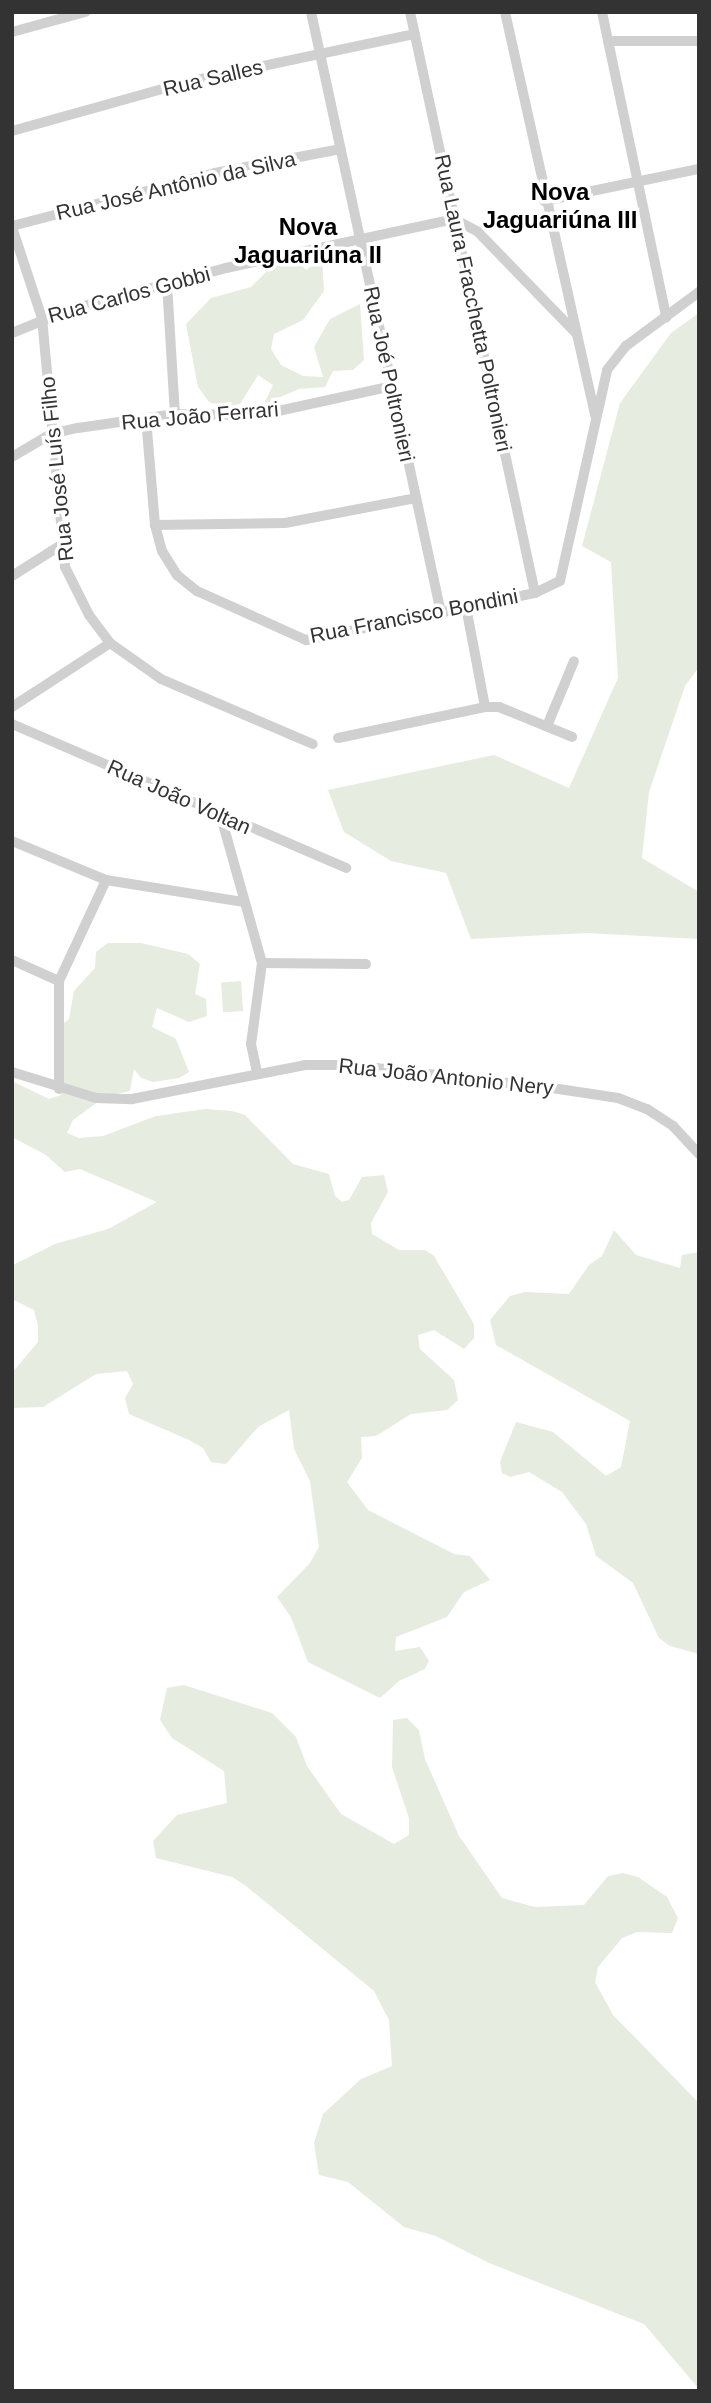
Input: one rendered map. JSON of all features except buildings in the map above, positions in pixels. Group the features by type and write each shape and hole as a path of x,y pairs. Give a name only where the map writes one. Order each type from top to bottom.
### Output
{"street":[{"path":"12,32 85,12"},
{"name":"Rua Joé Poltronieri","path":"311,12 441,613"},
{"name":"Rua Laura Fracchetta Poltronieri","path":"410,12 535,593"},
{"path":"505,12 544,201 596,420"},
{"path":"602,12 666,317"},
{"name":"Rua Salles","path":"12,131 187,82 415,34"},
{"path":"608,41 699,41"},
{"name":"Rua José Antônio da Silva","path":"12,227 215,173 341,149"},
{"path":"544,201 699,169"},
{"path":"454,219 478,232 576,333"},
{"name":"Rua Carlos Gobbi","path":"12,333 42,318 167,284 454,219"},
{"name":"Rua José Luís Filho","path":"12,227 42,318 61,545 75,590 110,643 161,679 313,744"},
{"path":"167,284 175,414"},
{"path":"535,593 560,581 596,420 615,357 699,292"},
{"name":"Rua João Ferrari","path":"12,457 51,434 175,414 260,415 392,386"},
{"name":"Rua Francisco Bondini","path":"146,418 155,525 167,559 197,591 306,640 535,593"},
{"path":"155,525 285,523 416,498"},
{"path":"12,576 61,545"},
{"path":"466,607 485,707"},
{"path":"12,707 110,643"},
{"path":"547,726 574,661"},
{"path":"338,738 485,707 499,707 572,737"},
{"name":"Rua João Voltan","path":"12,724 221,817 346,868"},
{"path":"221,817 262,963 251,1044 257,1073"},
{"path":"12,841 106,880 244,902"},
{"path":"60,1088 59,981 106,880"},
{"path":"12,960 59,981"},
{"path":"262,963 366,964"},
{"name":"Rua João Antonio Nery","path":"12,1072 96,1098 132,1099 257,1073 350,1065 618,1098 647,1109 673,1126 699,1154"}],"shaded area":[{"path":"322,258 324,291 303,320 274,334 271,349 281,365 303,376 323,377 314,347 330,319 360,304 364,360 353,370 333,371 325,387 299,389 264,404 273,385 258,375 240,404 226,407 209,402 198,387 186,324 211,298 251,287 275,263 297,260 306,270"},
{"path":"699,313 699,667 685,686 649,792 642,858 699,892 699,939 587,933 471,939 446,873 391,861 344,832 328,790 494,755 569,788 618,678 611,562 582,546 620,403 671,333"},
{"path":"108,943 141,943 188,954 200,964 195,994 206,999 207,1016 189,1022 157,1008 152,1027 176,1039 189,1072 179,1078 153,1082 141,1078 134,1069 130,1091 106,1096 73,1120 67,1133 79,1138 103,1136 156,1116 205,1109 232,1111 245,1115 293,1164 329,1174 335,1196 342,1202 349,1200 362,1177 384,1175 388,1192 371,1223 372,1234 399,1250 425,1250 434,1256 474,1324 474,1338 464,1349 434,1330 418,1335 420,1349 454,1380 458,1400 447,1410 411,1414 376,1436 361,1437 362,1458 347,1482 368,1510 454,1554 470,1556 490,1580 464,1592 447,1617 396,1637 395,1651 420,1647 429,1661 425,1669 399,1681 380,1698 308,1662 291,1617 277,1597 310,1563 319,1547 310,1481 294,1449 289,1410 258,1427 226,1464 211,1462 203,1448 129,1414 125,1398 133,1384 127,1371 96,1374 43,1407 12,1408 12,1373 38,1342 34,1310 12,1299 13,1265 55,1244 108,1229 157,1202 80,1169 65,1172 46,1155 12,1137 12,1081 49,1099 61,1095 64,1023 69,1019 74,991 95,968 96,952"},
{"path":"241,981 243,1011 223,1012 221,982"},
{"path":"614,1230 636,1255 680,1268 682,1255 699,1252 699,1654 670,1646 659,1638 633,1583 596,1556 586,1524 562,1492 529,1472 510,1477 502,1473 500,1462 516,1422 553,1432 606,1476 621,1467 630,1421 496,1345 490,1320 510,1296 525,1292 569,1294 589,1265 602,1256"},
{"path":"184,1685 272,1713 296,1737 307,1766 341,1814 394,1844 409,1835 409,1818 392,1767 393,1720 407,1718 419,1730 425,1759 459,1836 502,1898 535,1907 584,1905 608,1876 623,1873 638,1877 667,1897 678,1918 672,1933 637,1932 622,1938 598,1967 595,1982 613,2015 699,2103 699,2389 644,2324 489,2263 436,2236 404,2227 348,2182 319,2175 314,2143 323,2114 361,2079 392,2066 389,2020 374,1991 246,1886 232,1877 156,1858 153,1841 177,1815 227,1803 224,1771 172,1738 160,1720 167,1688"}],"district":[{"name":"Nova Jaguariúna III","path":"560,206"},
{"name":"Nova Jaguariúna II","path":"308,241"}]}
